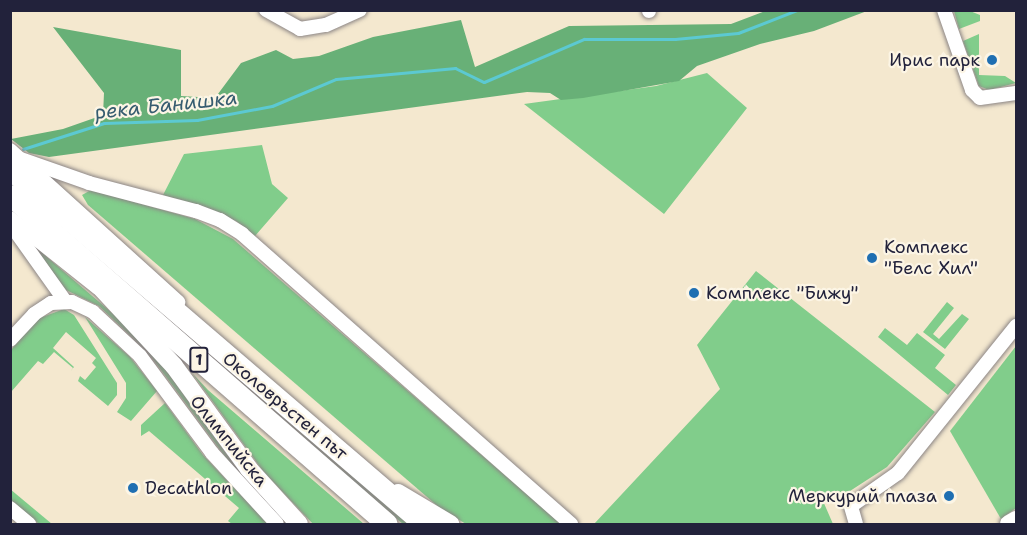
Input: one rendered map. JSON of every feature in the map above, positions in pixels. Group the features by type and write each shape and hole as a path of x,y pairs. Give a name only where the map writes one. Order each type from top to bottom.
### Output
{"highway":[{"name":"Околовръстен път","path":"14,159 226,356 424,525"},
{"name":"Околовръстен път","path":"10,195 387,525"},
{"path":"122,307 279,430"}],"main road":[{"path":"10,195 122,307 174,366 256,478 299,525"},
{"path":"356,466 450,525"},
{"path":"1009,525 1017,520"}],"street":[{"path":"266,10 300,29 326,25 360,10"},
{"path":"944,10 972,90 980,98 1017,93"},
{"path":"14,159 88,183 204,214 242,234 571,525"},
{"path":"14,159 75,207 160,283 226,356"},
{"path":"75,207 76,191 88,183"},
{"path":"10,218 122,307"},
{"path":"10,224 65,301 39,309 10,340"},
{"name":"Олимпийска","path":"65,301 93,312 140,356 212,453 277,525"},
{"path":"856,525 851,506 898,473 1017,326"},
{"path":"10,508 29,525"}],"green space":[{"path":"768,10 867,11 814,31 760,44 697,66 679,81 583,98 561,100 550,93 527,92 49,157 29,153 11,139 63,129 103,115 104,93 53,27 181,50 181,96 215,98 241,63 276,50 293,59 319,56 373,37 461,20 475,67 569,26 731,24"},
{"path":"954,11 970,11 980,15 980,21 959,29"},
{"path":"979,34 979,75 1005,76 1016,83 989,90 979,86 963,41"},
{"path":"707,73 747,108 664,214 524,104 656,86"},
{"path":"262,145 272,184 288,198 255,236 236,221 163,195 184,154"},
{"path":"91,190 195,219 233,239 561,524 466,524 441,509 88,205 82,195"},
{"path":"39,205 409,524 403,524 36,208"},
{"path":"34,246 126,325 163,366 240,473 287,524 233,467 147,351 99,306 66,290"},
{"path":"756,271 935,412 887,467 850,491 823,501 833,524 594,524 720,389 697,345"},
{"path":"947,302 954,308 933,334 939,339 962,314 969,319 945,349 923,332"},
{"path":"64,309 74,315 117,383 117,395 108,406 78,381 80,376 85,380 96,367 92,363 96,358 66,332 53,348 74,367 70,372 73,368 54,352 43,364 38,361 11,392 11,350 37,319"},
{"path":"85,317 130,357 157,391 131,421 117,412 126,398 126,383"},
{"path":"885,328 907,345 917,333 945,355 935,368 956,385 948,395 878,337"},
{"path":"1016,346 1016,508 1001,519 950,431"},
{"path":"192,373 208,390 364,524 313,524 263,471"},
{"path":"165,403 203,455 268,524 232,524 228,521 239,508 149,431 141,436 141,425"},
{"path":"10,489 52,524 39,524 11,500"}],"waterway":[{"name":"река Банишка","path":"23,149 104,123 197,120 272,106 336,79 455,68 484,82 584,39 675,39 738,33 797,10"}],"place":[{"name":"Ирис парк","path":"992,60"},
{"name":"Комплекс \"Белс Хил\"","path":"872,258"},
{"name":"Комплекс \"Бижу\"","path":"694,293"},
{"name":"Decathlon","path":"133,488"},
{"name":"Меркурий плаза","path":"949,496"}]}
